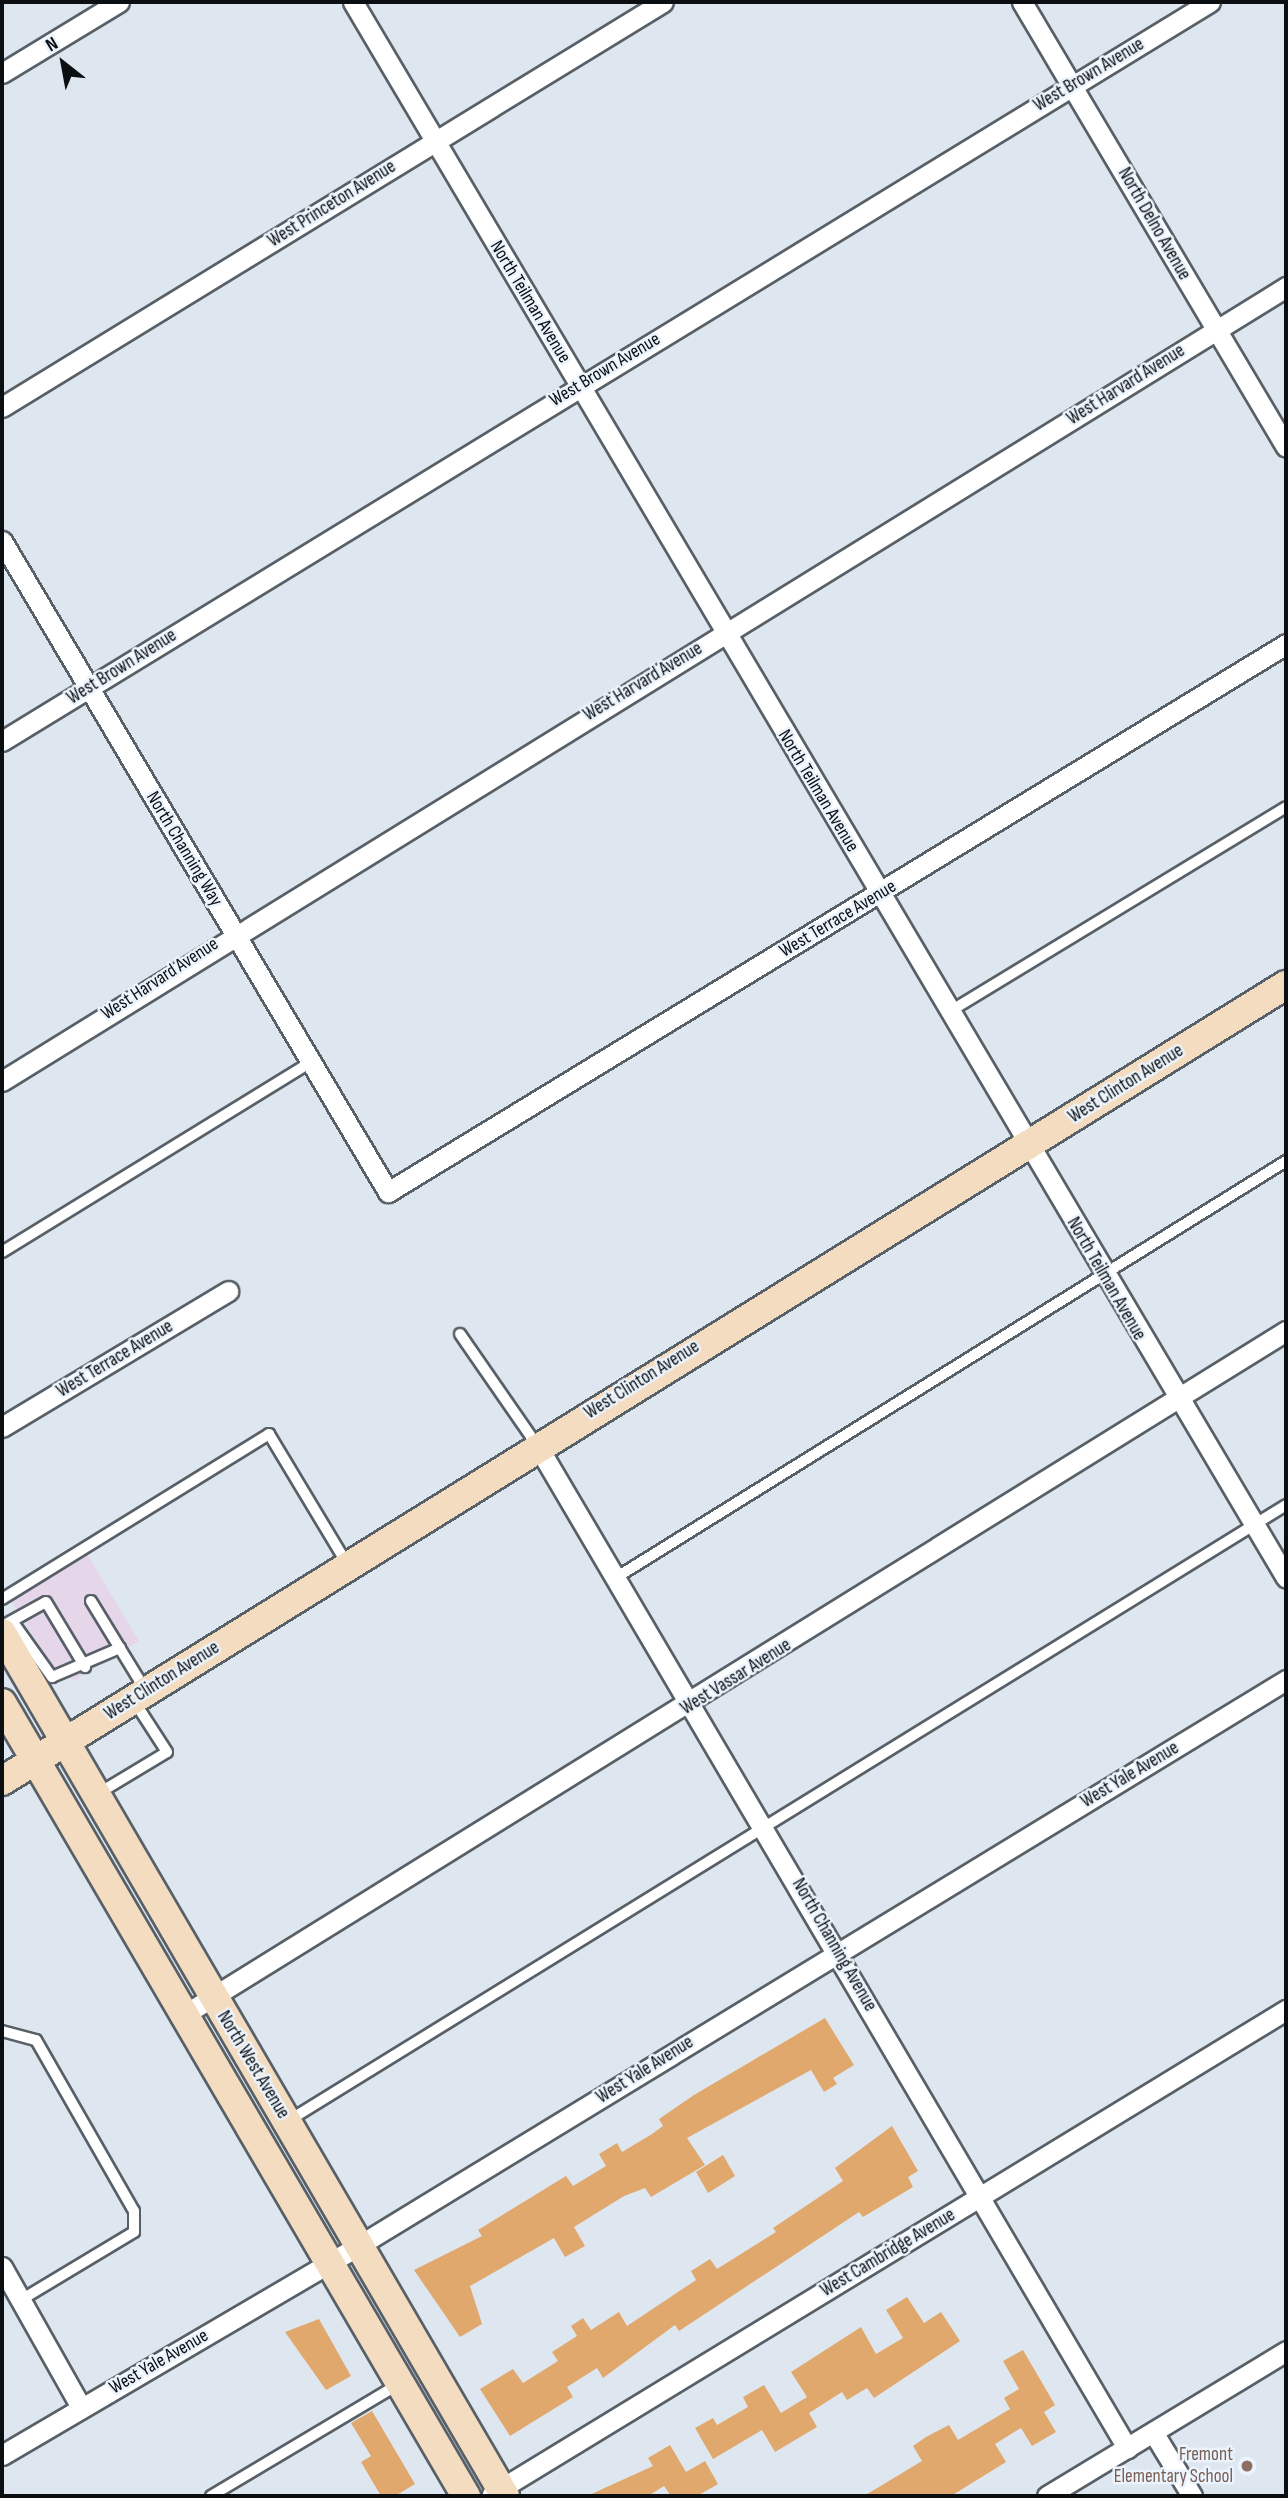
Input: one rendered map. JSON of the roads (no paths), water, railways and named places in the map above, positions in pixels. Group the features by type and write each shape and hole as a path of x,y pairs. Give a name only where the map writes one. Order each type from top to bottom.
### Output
{"main road":[{"name":"West Clinton Avenue","path":"2,1781 537,1445 1286,985"},
{"name":"North West Avenue","path":"7,1627 65,1742 212,1998 287,2122 498,2494"},
{"name":"North West Avenue","path":"2,1703 182,2016 466,2496"}],"street":[{"path":"2,74 119,2"},
{"name":"North Teilman Avenue","path":"353,2 1176,1398 1286,1578"},
{"name":"West Princeton Avenue","path":"2,407 663,2"},
{"name":"North Delno Avenue","path":"1022,2 1286,447"},
{"name":"West Brown Avenue","path":"2,741 1210,2"},
{"name":"West Harvard Avenue","path":"2,1081 233,933 1286,287"},
{"name":"North Channing Way","path":"2,541 388,1192"},
{"name":"West Terrace Avenue","path":"388,1192 1286,644"},
{"name":"West Terrace Avenue","path":"2,1427 228,1291"},
{"name":"West Vassar Avenue","path":"182,2016 694,1704 1286,1331"},
{"name":"North Channing Avenue","path":"537,1445 694,1704 1127,2448"},
{"name":"West Yale Avenue","path":"2,2455 358,2246 1286,1680"},
{"name":"West Cambridge Avenue","path":"498,2494 1286,2010"},
{"path":"4,2276 21,2300 81,2407"},
{"path":"1046,2496 1286,2351"},
{"path":"1153,2432 1192,2496"}],"lane":[{"path":"949,1012 1286,807"},
{"path":"2,1252 311,1062"},
{"path":"617,1577 1286,1161"},
{"path":"460,1334 537,1445"},
{"path":"2,1599 269,1434 348,1564"},
{"path":"287,2122 1286,1505"},
{"path":"91,1601 120,1648 166,1752 96,1795"},
{"path":"2,1627 7,1627 46,1602 85,1667"},
{"path":"7,1627 46,1674 62,1677 120,1648"},
{"path":"2,2031 36,2040 134,2211 134,2232 21,2300"},
{"path":"211,2496 400,2384"}],"place":[{"name":"Fremont Elementary School","path":"1247,2466"}]}
